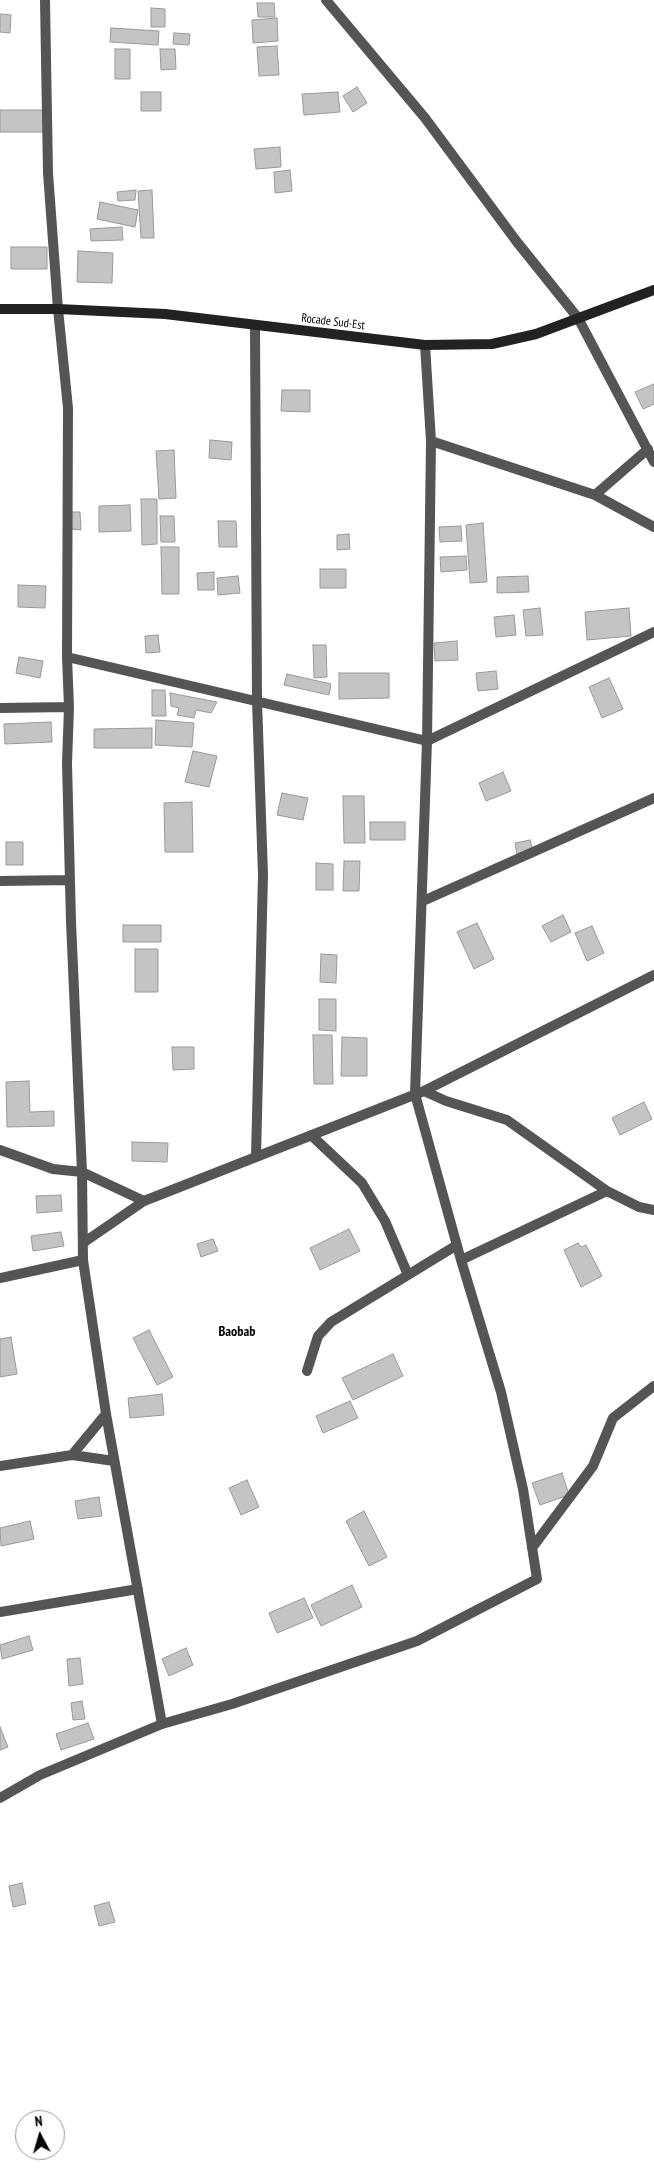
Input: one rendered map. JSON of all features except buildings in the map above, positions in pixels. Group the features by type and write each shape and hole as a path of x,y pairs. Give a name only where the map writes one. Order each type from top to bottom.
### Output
{"street":[{"path":"45,0 48,173 58,309 68,408 67,657 70,880 82,1172 83,1260 114,1461 162,1724"},
{"path":"326,0 426,118 517,242 578,318 654,462"},
{"name":"Rocade Sud-Est","path":"0,309 58,309 165,314 425,345 492,344 536,334 654,290"},
{"path":"255,326 257,701 264,875 256,1156"},
{"path":"0,1798 40,1775 162,1724 232,1704 424,1638 537,1579 523,1489 504,1401 461,1260 419,1093 427,741 431,441 425,345"},
{"path":"431,441 595,495 654,527"},
{"path":"595,495 648,449"},
{"path":"67,657 427,741 654,632"},
{"path":"0,708 69,707"},
{"path":"423,901 654,798"},
{"path":"0,881 70,880"},
{"path":"83,1243 144,1201 419,1093 654,976"},
{"path":"419,1093 507,1120 607,1191 639,1207 654,1210"},
{"path":"311,1135 362,1183 385,1221 408,1275"},
{"path":"0,1150 53,1169 82,1172 144,1201"},
{"path":"461,1260 607,1191"},
{"path":"307,1371 318,1336 331,1322 457,1245"},
{"path":"0,1278 83,1260"},
{"path":"532,1548 593,1466 613,1418 654,1386"},
{"path":"72,1455 106,1414"},
{"path":"0,1466 72,1455 114,1461"},
{"path":"0,1612 138,1589"}],"district":[{"name":"Baobab","path":"237,1332"}]}
